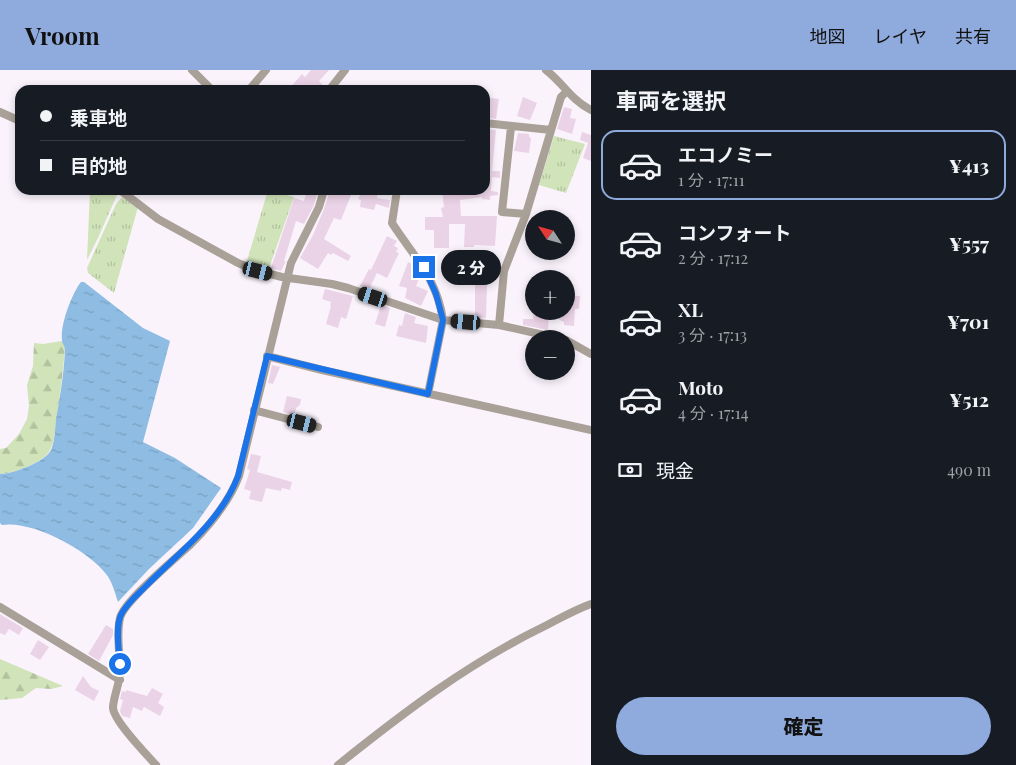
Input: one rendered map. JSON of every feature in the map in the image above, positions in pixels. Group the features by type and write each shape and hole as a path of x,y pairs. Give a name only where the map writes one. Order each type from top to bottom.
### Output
{"street":[{"path":"192,70 207,85"},
{"path":"253,85 266,70"},
{"path":"333,85 344,70"},
{"path":"546,70 556,78 577,102 591,110"},
{"path":"527,210 561,98 567,92"},
{"path":"0,112 15,119"},
{"path":"490,125 551,130"},
{"path":"511,127 502,212 525,214"},
{"path":"127,195 158,219 196,241 258,271 348,288 443,320 499,325 525,331"},
{"path":"156,765 120,724 113,708 120,680 118,633 120,615 166,566 204,530 232,493 238,476 291,263 319,207 323,195"},
{"path":"396,195 392,223 431,279 443,320 428,394"},
{"path":"499,325 504,271 525,217"},
{"path":"575,345 591,354"},
{"path":"267,356 591,430"},
{"path":"254,410 318,427"},
{"path":"338,765 384,728 470,666 507,644 591,604"},
{"path":"0,607 120,680"}],"green space":[{"path":"554,136 585,144 566,193 539,185"},
{"path":"90,195 117,195 98,238 87,260"},
{"path":"267,195 294,197 268,271 247,261"},
{"path":"122,197 138,207 114,293 88,273 87,268 116,204"},
{"path":"62,341 65,348 52,447 42,459 35,463 20,470 0,474 0,449 6,448 19,434 27,419 29,406 27,385 33,366 34,343 43,344"},
{"path":"0,659 63,686 51,689 36,688 22,698 0,700"}],"water":[{"path":"81,282 84,282 143,328 170,341 143,442 175,458 221,488 193,528 149,569 118,602 108,577 98,565 73,547 59,539 28,527 2,525 0,523 0,474 20,470 36,463 51,450 64,367 63,326 71,301"}],"building":[{"path":"311,70 329,70 319,81 323,85 292,85 302,74 305,77"},
{"path":"523,97 537,103 530,120 517,116"},
{"path":"490,98 499,99 496,119 490,118"},
{"path":"564,107 572,109 570,118 576,119 572,134 557,129"},
{"path":"490,129 496,130 492,171 500,171 500,178 492,177 491,191 498,192 498,195 490,196 490,200 482,199 482,197 460,200 461,216 497,216 495,246 474,245 474,247 464,247 465,224 449,224 449,248 434,248 434,230 425,230 425,217 443,217 441,208 444,207 442,195 490,195"},
{"path":"582,132 591,135 591,161 583,158 588,143 580,140"},
{"path":"518,133 529,134 531,138 529,153 514,151"},
{"path":"306,195 317,195 314,205 304,224 296,221 284,261 286,261 281,271 271,268 294,198 304,201"},
{"path":"328,195 351,195 341,220 334,218 324,239 351,256 348,261 333,253 331,255 328,253 318,269 300,258 313,235"},
{"path":"360,195 377,195 377,198 390,200 389,208 376,204 374,210 360,207 361,200 358,199"},
{"path":"387,236 397,241 394,246 398,248 396,252 399,253 387,278 377,273 369,289 360,286 369,269 371,270"},
{"path":"408,262 414,265 421,275 416,286 428,291 421,306 405,298 407,288 399,286"},
{"path":"475,284 487,284 486,318 475,317"},
{"path":"325,289 353,296 346,319 341,317 338,328 326,324 331,302 322,299"},
{"path":"575,296 580,296 579,309 575,309"},
{"path":"381,305 390,308 385,327 375,324"},
{"path":"405,313 416,317 414,323 428,326 426,343 396,336 399,325 402,326"},
{"path":"523,319 549,320 548,330 523,325"},
{"path":"560,320 574,320 574,326 564,325 564,322"},
{"path":"272,365 280,367 273,384 268,383"},
{"path":"287,396 301,399 294,415 283,412"},
{"path":"251,454 261,456 257,472 292,482 290,490 282,488 281,491 266,488 262,502 249,499 251,491 244,489 250,470 247,469"},
{"path":"0,614 23,628 19,635 9,629 5,635 0,633"},
{"path":"106,625 113,629 113,635 99,661 88,654"},
{"path":"38,640 49,647 40,660 30,654"},
{"path":"83,676 91,687 99,691 94,701 75,690"},
{"path":"152,688 163,694 158,703 164,707 160,716 144,707 142,711 133,707 130,718 122,716 120,711 123,700 120,699 122,691 126,692 126,690 147,696"}],"route":[{"path":"120,664 118,633 120,615 156,576 204,530 232,493 238,476 267,356 428,394 440,327 443,320 431,279 424,267"}]}
